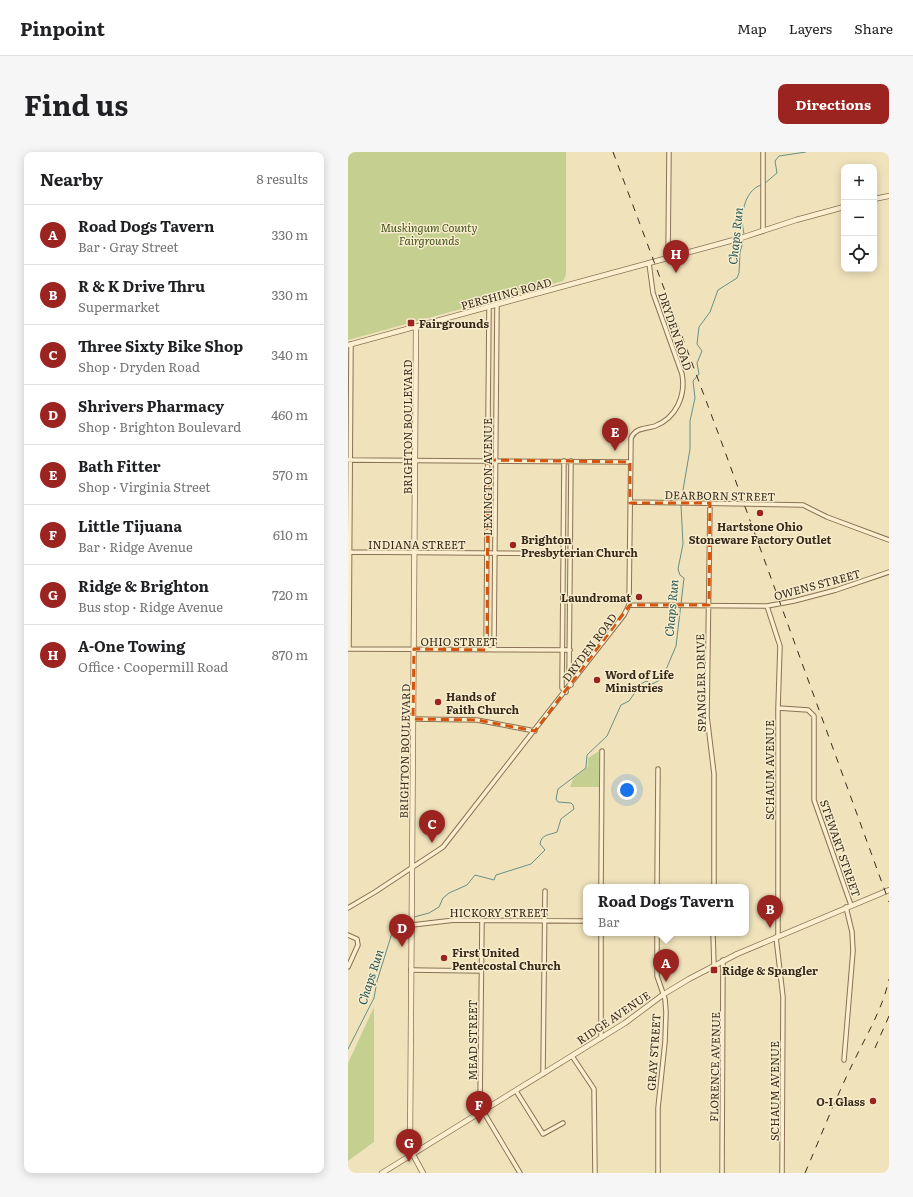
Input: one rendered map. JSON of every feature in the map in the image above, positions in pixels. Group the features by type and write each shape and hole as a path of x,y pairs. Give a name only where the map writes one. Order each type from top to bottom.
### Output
{"street":[{"path":"668,258 669,152"},
{"path":"763,152 763,231"},
{"path":"877,198 889,196"},
{"name":"PERSHING ROAD","path":"350,344 749,236 841,207"},
{"name":"DRYDEN ROAD","path":"348,908 412,869 443,847 566,692 624,615 629,605 631,438 634,432 660,424 669,418 679,403 683,388 682,374 653,293 649,263"},
{"name":"LEXINGTON AVENUE","path":"494,650 497,304"},
{"name":"LEXINGTON AVENUE","path":"486,650 489,307"},
{"name":"BRIGHTON BOULEVARD","path":"416,326 410,1149 423,1173"},
{"path":"348,649 350,344"},
{"path":"349,460 630,462"},
{"path":"564,461 562,688 566,692"},
{"path":"571,461 571,685"},
{"name":"DEARBORN STREET","path":"630,502 803,505 827,517 889,540"},
{"name":"SPANGLER DRIVE","path":"710,503 707,716 714,774 714,884"},
{"name":"INDIANA STREET","path":"349,552 629,554"},
{"name":"OWENS STREET","path":"629,605 767,606 794,601 836,590 889,572"},
{"name":"SCHAUM AVENUE","path":"767,606 780,646 778,708 777,937 783,997 782,1173"},
{"name":"OHIO STREET","path":"348,649 570,650"},
{"name":"STEWART STREET","path":"778,708 808,710 814,716 814,800 851,905"},
{"path":"413,719 477,720 534,731"},
{"path":"602,751 602,884"},
{"path":"657,884 658,769"},
{"name":"RIDGE AVENUE","path":"382,1173 628,1021 664,994 723,960 889,890"},
{"path":"544,1074 545,891"},
{"name":"STEWART STREET","path":"844,1060 853,951 852,932 846,908"},
{"name":"HICKORY STREET","path":"411,923 482,920 583,921"},
{"name":"MEAD STREET","path":"482,920 480,1106 520,1173"},
{"path":"348,935 357,939 358,945 348,967"},
{"path":"601,936 601,1038"},
{"name":"GRAY STREET","path":"657,936 657,976 664,994 666,1012 665,1042 658,1108 658,1173"},
{"path":"714,936 714,966"},
{"name":"FLORENCE AVENUE","path":"722,1173 723,960"},
{"path":"411,970 481,971"},
{"path":"572,1056 594,1089 595,1173"},
{"path":"516,1091 543,1134 563,1123"}],"highlighted area":[{"path":"488,460 630,462 630,503 710,503 709,605 630,605 535,731 477,720 413,719 414,649 487,650"}],"green space":[{"name":"Muskingum County Fairgrounds","path":"348,152 566,152 566,275 563,281 348,340"},
{"path":"599,751 599,787 570,787 573,779 588,767 588,758"},
{"path":"374,1007 374,1142 348,1161 348,1063"}],"waterway":[{"name":"Chaps Run","path":"764,184 777,173 775,161 779,156 806,152"},
{"name":"Chaps Run","path":"744,234 742,220 744,206 750,193 761,185"},
{"name":"Chaps Run","path":"681,502 690,449 690,421 695,398 693,381 699,374 697,363 702,351 697,344 699,327 710,312 718,290 737,278 739,273 740,252 744,239"},
{"name":"Chaps Run","path":"414,917 429,913 439,907 443,898 449,893 467,885 475,875 494,880 496,875 531,864 545,850 540,844 542,838 546,835 557,832 561,819 574,809 571,803 558,802 556,799 558,789 586,768 587,755 607,736 621,705 629,701 641,684 646,681 652,684 662,679 676,646 684,578 680,575 678,569 683,544 681,505"},
{"name":"Chaps Run","path":"348,1049 374,998 377,981 392,933 404,919 411,917"}],"railway":[{"path":"613,152 720,438 889,902"},
{"path":"805,1173 841,1088 879,1011 889,979"},
{"path":"875,1048 889,1016"}],"place":[{"name":"A-One Towing","path":"676,273"},
{"name":"Fairgrounds","path":"411,323"},
{"name":"Bath Fitter","path":"615,451"},
{"name":"Hartstone Ohio Stoneware Factory Outlet","path":"760,513"},
{"name":"Brighton Presbyterian Church","path":"513,545"},
{"name":"Laundromat","path":"639,597"},
{"name":"Word of Life Ministries","path":"597,680"},
{"name":"Hands of Faith Church","path":"438,702"},
{"name":"Three Sixty Bike Shop","path":"432,843"},
{"name":"R & K Drive Thru","path":"770,928"},
{"name":"Shrivers Pharmacy","path":"402,947"},
{"name":"First United Pentecostal Church","path":"444,958"},
{"name":"Ridge & Spangler","path":"714,970"},
{"name":"Road Dogs Tavern","path":"666,982"},
{"name":"O-I Glass","path":"873,1101"},
{"name":"Little Tijuana","path":"479,1124"},
{"name":"Ridge & Brighton","path":"409,1162"}]}
